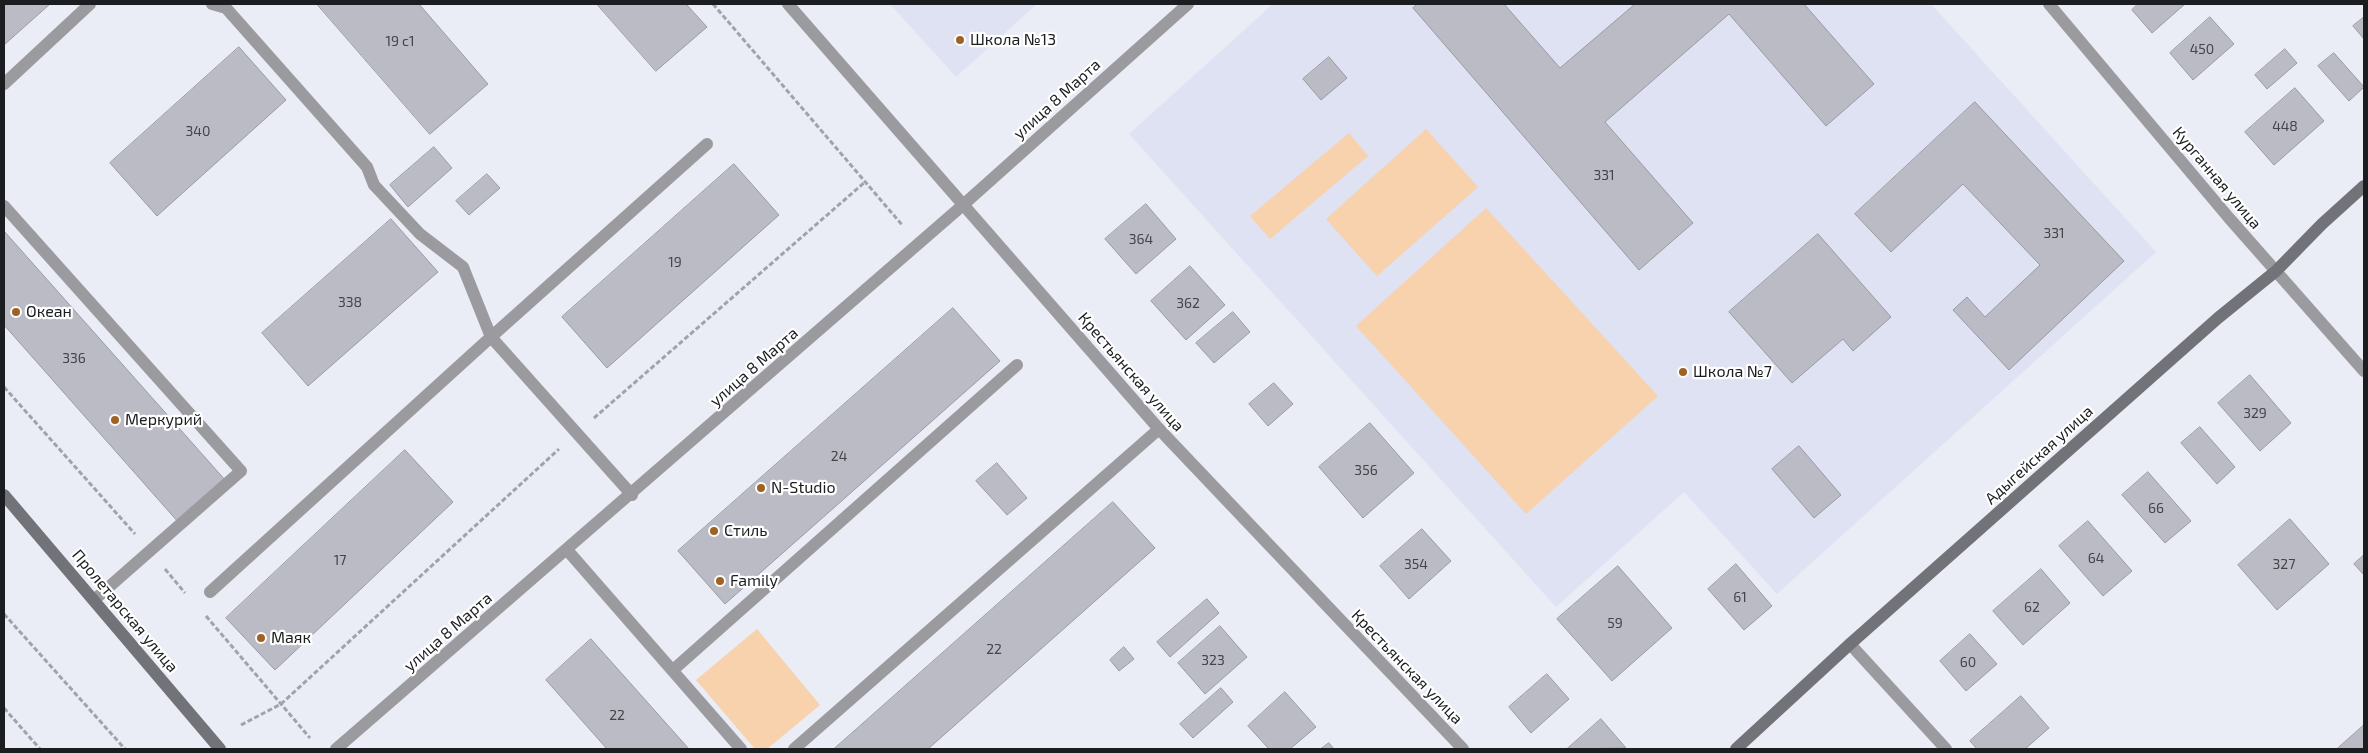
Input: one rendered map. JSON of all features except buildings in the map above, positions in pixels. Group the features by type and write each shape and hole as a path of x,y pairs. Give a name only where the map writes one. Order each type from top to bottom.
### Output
{"main road":[{"name":"Адыгейская улица","path":"1736,749 1850,644 2218,318 2276,271 2322,224 2364,186"},
{"name":"Пролетарская улица","path":"4,495 220,749"}],"street":[{"path":"4,84 90,4"},
{"path":"212,4 229,6 367,167 374,185 420,234 463,267 491,337 632,495"},
{"name":"Крестьянская улица","path":"788,4 1159,430 1463,749"},
{"name":"улица 8 Марта","path":"336,749 632,495 919,244 1188,4"},
{"name":"Курганная улица","path":"2049,4 2276,271 2364,371"},
{"path":"210,592 707,144"},
{"path":"4,206 241,471 94,600"},
{"path":"672,670 1017,365"},
{"path":"794,749 1159,430"},
{"path":"568,550 741,749"},
{"path":"1850,644 1946,749"}],"path":[{"path":"713,4 919,244"},
{"path":"241,725 281,704 577,433 865,182"},
{"path":"4,614 125,749"},
{"path":"4,708 40,749"}],"shaded area":[{"name":"Школа №13","path":"890,4 1037,4 956,77"},
{"name":"Школа №7","path":"1273,4 1931,4 2156,252 1777,594 1684,492 1556,607 1129,134"},
{"path":"1426,129 1478,187 1377,276 1326,219"},
{"path":"1349,133 1368,156 1270,239 1250,216"},
{"path":"1486,208 1658,396 1526,514 1356,326"},
{"path":"757,629 820,705 767,749 755,749 696,680"}],"place":[{"name":"Школа №13","path":"960,40"},
{"name":"Океан","path":"16,312"},
{"name":"Школа №7","path":"1683,372"},
{"name":"Меркурий","path":"115,420"},
{"name":"N-Studio","path":"761,488"},
{"name":"Стиль","path":"714,531"},
{"name":"Family","path":"720,581"},
{"name":"Маяк","path":"261,638"}]}
